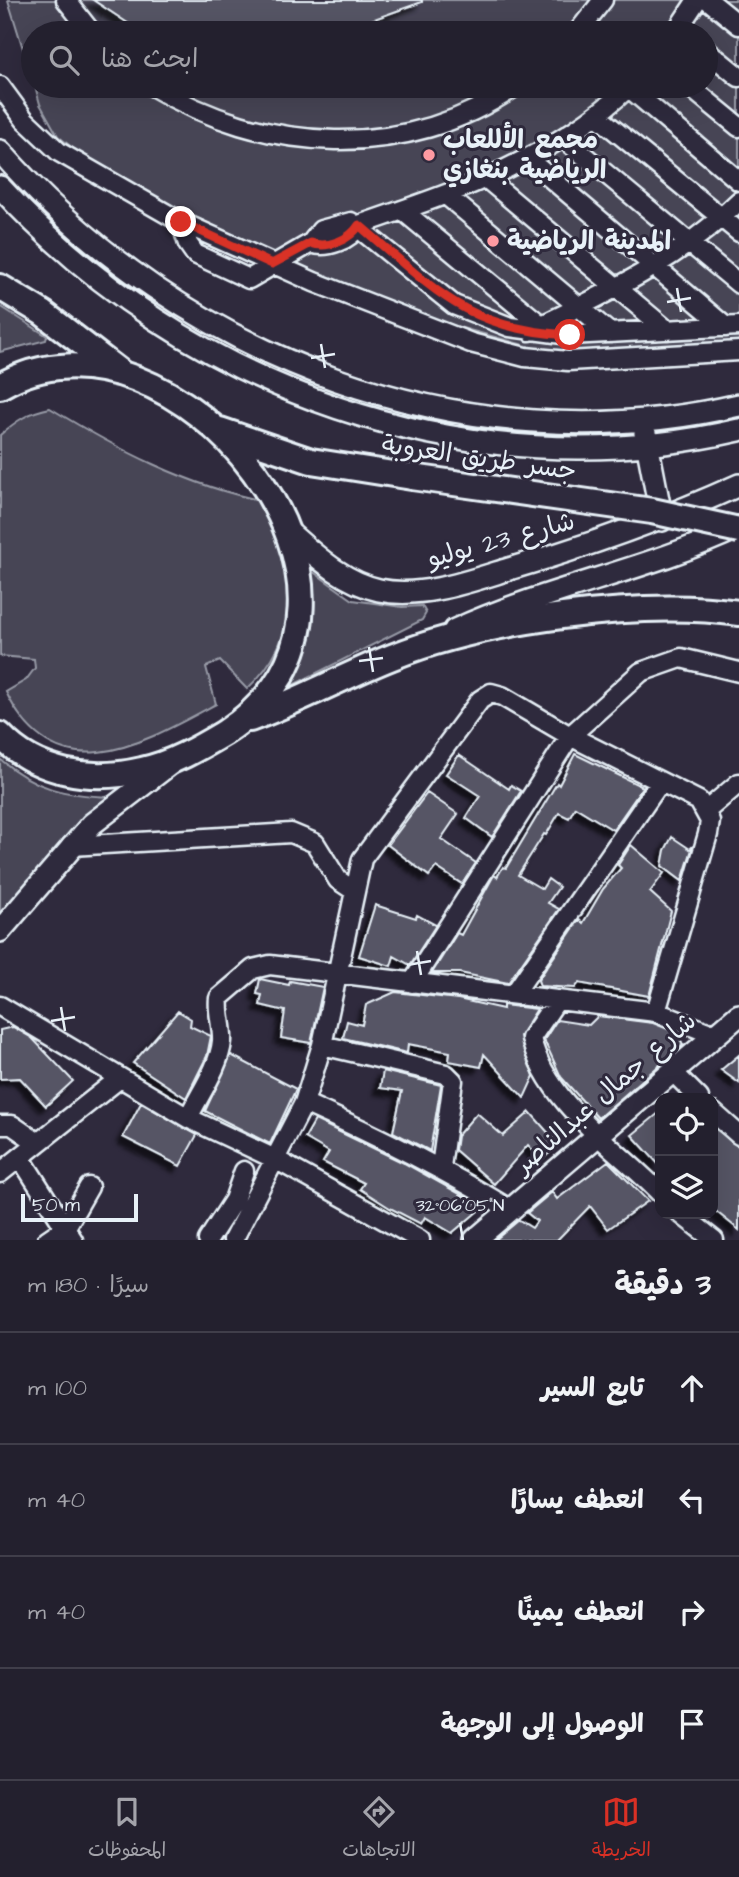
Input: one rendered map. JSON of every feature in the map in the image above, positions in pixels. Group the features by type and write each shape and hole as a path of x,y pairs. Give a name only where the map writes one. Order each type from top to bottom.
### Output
{"highway":[{"path":"0,288 51,319 122,373 167,395 215,428 261,478 286,530 302,596 297,644 283,675 261,705 236,724 182,755 154,767 126,774 72,773 39,764 0,734"},
{"path":"0,386 22,376 55,368 122,373"},
{"name":"جسر طريق العروبة","path":"215,428 311,461 652,511 739,528"},
{"path":"236,724 297,702 393,656 536,620 650,609 739,612"}],"main road":[{"path":"0,151 69,224 177,303 235,337 288,363 340,383 405,402 464,414 569,422 643,420 739,405"},
{"path":"0,187 69,256 143,313 226,363 334,409 388,424 512,445 647,445 739,430"},
{"path":"643,420 662,520"},
{"name":"شارع 23 يوليو","path":"286,530 351,580 380,590 409,592 494,574 662,520 739,485"},
{"path":"426,646 512,606 739,528"},
{"path":"0,931 92,824 182,755"},
{"name":"شارع جمال عبدالناصر","path":"475,1240 601,1136 739,1015"}],"street":[{"path":"66,0 83,21"},
{"path":"586,21 603,0"},
{"path":"685,21 697,0"},
{"path":"708,0 739,25"},
{"path":"718,60 739,77"},
{"path":"0,86 25,120 59,152 181,222 272,264 471,343 525,357 589,361 739,351"},
{"path":"174,98 243,128 293,138 331,141 368,139 418,130 466,114 495,98"},
{"path":"359,225 446,195 529,160 564,139 616,98"},
{"path":"642,98 739,181"},
{"path":"704,98 739,127"},
{"path":"596,116 739,232"},
{"path":"564,139 739,284"},
{"path":"529,160 655,268 732,326"},
{"path":"487,179 667,330"},
{"path":"446,195 610,332"},
{"path":"535,328 619,289 655,268 722,218 739,201"},
{"path":"402,210 535,328"},
{"path":"181,222 187,244 195,254 243,278 257,276 272,264 311,243 318,232 347,222 359,225 454,305 490,321 570,335 732,326"},
{"path":"412,983 570,736 641,672 681,658 739,672"},
{"path":"208,1240 242,1203 275,1159 304,1103 322,1045 353,890 362,859 480,700 491,693 502,696 659,784 699,801 707,810 710,821 708,834 656,1012"},
{"path":"707,810 739,783"},
{"path":"514,994 659,784"},
{"path":"71,846 291,833 315,843 338,880 353,890"},
{"path":"188,1118 220,1052 222,1038 217,1015 219,998 234,982 253,969 270,965 656,1012 715,1035"},
{"path":"557,1000 531,1038 539,1065 570,1107 655,1188"},
{"path":"0,1006 188,1118 275,1159 420,1240"},
{"path":"322,1045 446,1074 453,1081 454,1096 442,1167"},
{"path":"674,1073 694,1093"},
{"path":"0,1173 120,1078"},
{"path":"304,1103 442,1167 510,1210"},
{"path":"718,1116 739,1135"},
{"path":"0,1125 12,1125 38,1143"},
{"path":"20,1157 70,1233"},
{"path":"235,1239 242,1203 244,1171"},
{"path":"70,1233 89,1187"},
{"path":"687,1219 714,1240"},
{"path":"47,1240 70,1233"}],"shaded area":[{"name":"المدينة الرياضية","path":"8,0 739,0 739,342 564,356 389,308 106,175 58,136 38,98 718,98 718,21 21,21 21,42"},
{"path":"0,306 47,336 46,340 0,352"},
{"path":"50,408 101,438 180,476 264,501 281,552 286,577 286,623 279,646 266,667 247,689 220,661 206,667 216,704 159,733 130,745 102,752 75,752 50,743 26,724 6,692 26,680 35,668 34,659 0,656 0,435 23,418"},
{"path":"312,571 353,600 402,607 422,606 426,613 422,620 291,686 310,643 314,618"},
{"path":"0,759 26,778 52,789 79,795 111,797 78,824 0,914"}],"building":[{"path":"93,0 422,0 369,21 125,21"},
{"path":"575,754 643,787 613,830 575,807 569,818 559,813 546,835 544,834 518,875 542,889 548,879 559,887 548,903 559,909 508,983 460,973 432,973 457,933 461,935 494,875 497,877 503,867 506,868 557,783 559,785"},
{"path":"459,755 509,789 511,785 521,791 492,837 466,818 480,796 446,774"},
{"path":"427,793 458,814 441,839 476,863 462,884 436,867 429,876 388,845"},
{"path":"672,837 690,849 693,846 682,881 662,866 665,850"},
{"path":"631,845 664,873 650,892 671,911 649,996 579,983 575,988 540,986 538,980 579,920 583,923 603,889 621,868 618,865"},
{"path":"375,905 416,918 417,915 436,925 410,965 394,956 391,966 359,956"},
{"path":"260,979 289,985 290,981 323,987 311,1043 281,1038 285,1011 260,1005 262,995 257,994"},
{"path":"395,992 458,999 503,1009 503,1005 537,1009 520,1036 534,1076 524,1098 484,1054 481,1067 449,1061 450,1052 408,1044 407,1053 343,1038 347,1021 362,1025 366,1005"},
{"path":"178,1011 191,1019 190,1026 211,1036 207,1056 186,1098 133,1063"},
{"path":"598,1016 653,1023 678,1033 683,1045 598,1118 561,1077 544,1040 557,1020 589,1025"},
{"path":"13,1027 32,1038 73,1081 46,1106 20,1078 0,1079 0,1030"},
{"path":"231,1055 296,1089 270,1144 205,1111"},
{"path":"739,1055 739,1083 721,1070"},
{"path":"383,1071 441,1085 430,1151 393,1132 402,1091 380,1088"},
{"path":"141,1103 197,1135 180,1166 123,1137"},
{"path":"530,1112 559,1145 541,1160 528,1145 494,1184 455,1150 457,1136 477,1113 503,1136"},
{"path":"655,1116 655,1160 632,1135"},
{"path":"315,1120 404,1163 483,1207 452,1233 425,1217 421,1224 390,1208 360,1189 364,1183 323,1162 329,1152 305,1138"},
{"path":"718,1131 739,1146 739,1230 718,1213"},
{"path":"608,1161 648,1201 608,1229 590,1206 557,1240 495,1240 519,1220 532,1228 537,1221 527,1213 552,1192 557,1199"}],"place":[{"name":"مجمع الأللعاب الرياضية بنغازي","path":"429,155"},
{"name":"المدينة الرياضية","path":"493,241"}],"route":[{"path":"181,222 272,264 311,243 326,246 336,242 355,232 359,225 441,296 471,314 510,327 570,335"}]}
